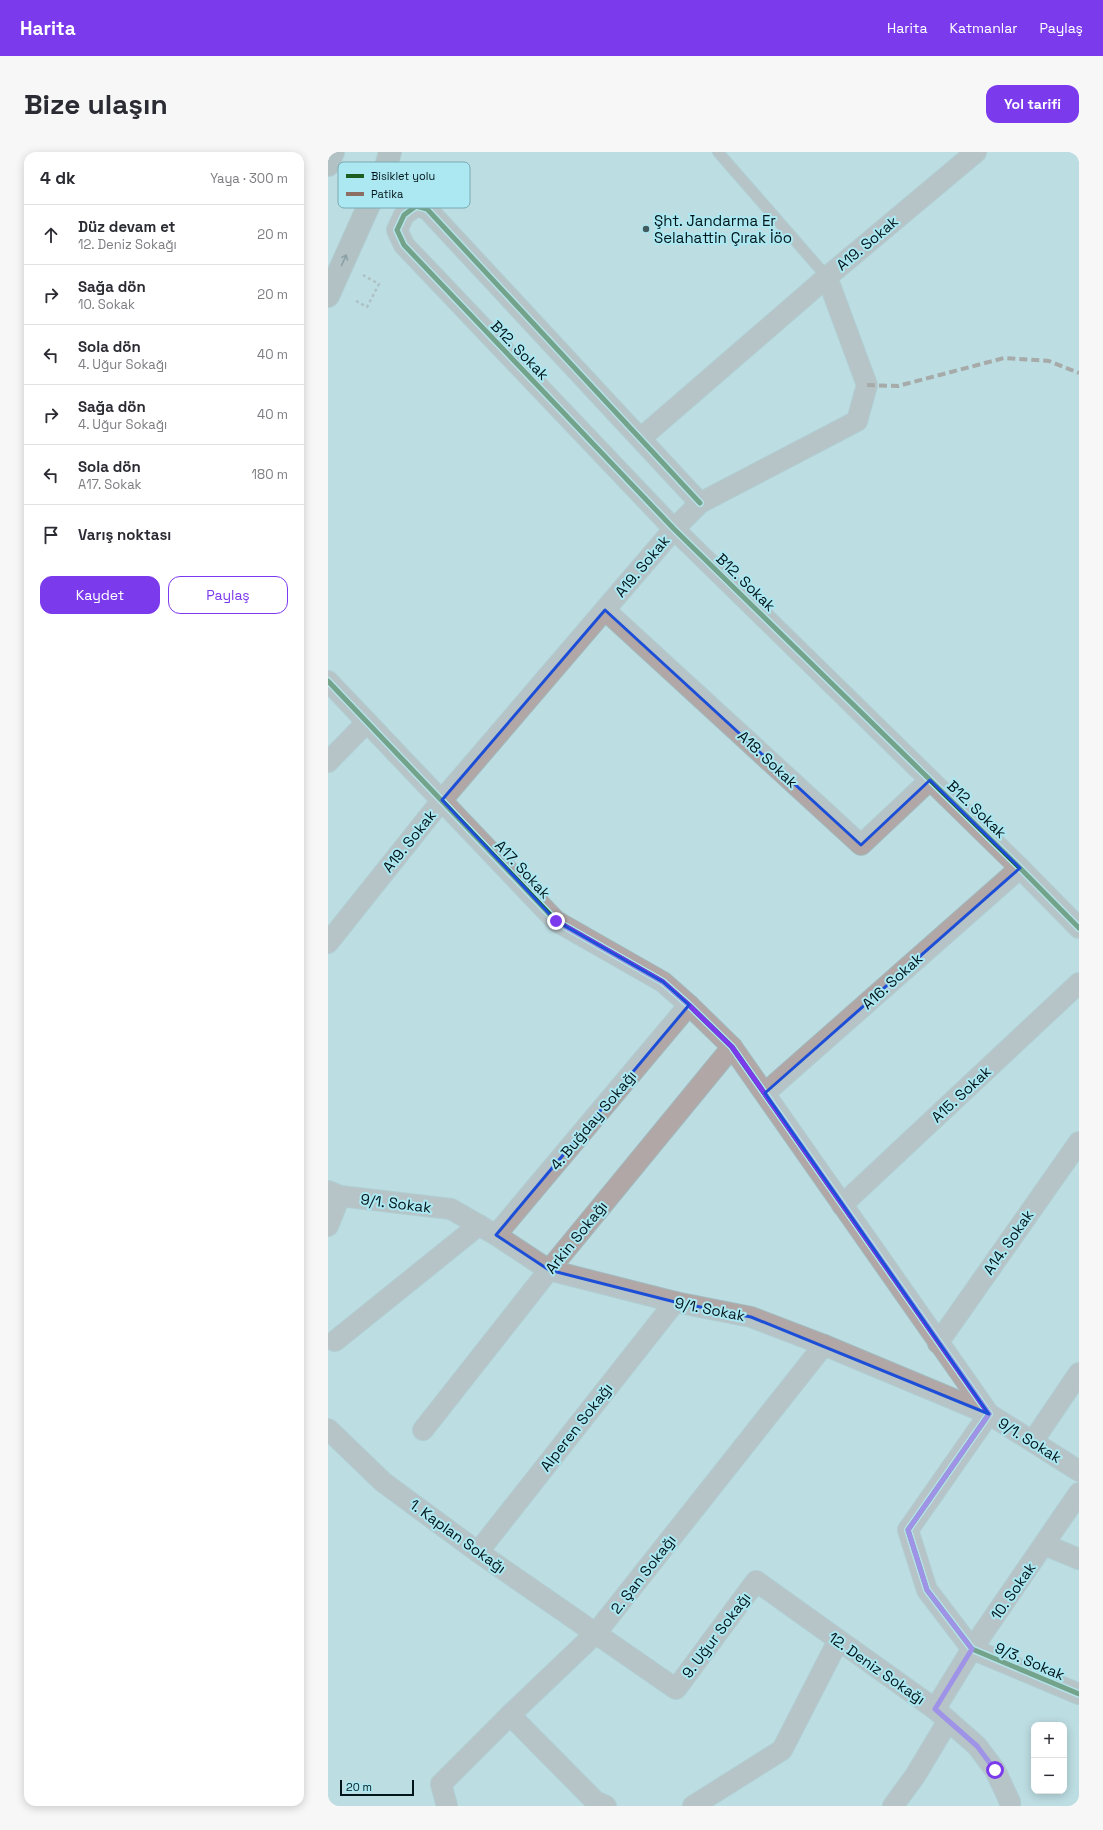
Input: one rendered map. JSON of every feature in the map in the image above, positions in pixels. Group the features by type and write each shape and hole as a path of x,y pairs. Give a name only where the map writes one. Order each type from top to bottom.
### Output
{"main road":[{"path":"328,165 333,152"},
{"path":"387,162 390,152"},
{"path":"328,296 368,208"}],"street":[{"name":"A19. Sokak","path":"328,943 442,800 674,529 700,503 857,421 867,385 827,277 976,152"},
{"name":"B12. Sokak","path":"413,208 404,215 397,230 404,245 674,529 1020,868 1079,928"},
{"name":"B12. Sokak","path":"423,208 427,209 641,438"},
{"path":"700,503 641,438 827,277"},
{"name":"A18. Sokak","path":"604,610 861,845 930,780"},
{"name":"A17. Sokak","path":"328,681 556,921 663,982 732,1047 989,1414"},
{"path":"328,762 367,722"},
{"name":"A16. Sokak","path":"765,1093 1020,868"},
{"name":"A15. Sokak","path":"842,1205 1079,983"},
{"name":"4. Buğday Sokağı","path":"496,1235 689,1005"},
{"name":"Arkin Sokağı","path":"423,1430 549,1270 732,1047"},
{"name":"A14. Sokak","path":"938,1343 1079,1142"},
{"path":"328,1226 334,1194"},
{"name":"9/1. Sokak","path":"334,1194 451,1209 496,1235 549,1270 675,1302 751,1317 824,1345 989,1414 1079,1471"},
{"path":"335,1341 479,1225"},
{"name":"Alperen Sokağı","path":"478,1552 675,1302"},
{"name":"2. Şan Sokağı","path":"447,1806 441,1784 510,1715 596,1633 824,1345"},
{"path":"1033,1441 1079,1373"},
{"path":"972,1649 927,1590 908,1530 989,1414"},
{"name":"1. Kaplan Sokağı","path":"328,1429 383,1482 478,1552 676,1688"},
{"name":"10. Sokak","path":"893,1806 915,1776 972,1649 1045,1545 1079,1493"},
{"path":"1045,1545 1079,1559"},
{"name":"12. Deniz Sokağı","path":"756,1581 942,1715 977,1746 995,1770 1014,1805"},
{"name":"9. Uğur Sokağı","path":"676,1688 756,1581"},
{"path":"693,1806 782,1750 838,1641"},
{"name":"9/3. Sokak","path":"972,1649 1079,1694"},
{"path":"510,1715 595,1801 606,1806"}],"lane":[{"path":"718,152 827,277"}],"path":[{"path":"356,301 367,307 379,284"}],"highlighted area":[{"path":"605,610 861,845 930,780 1020,868 765,1093 989,1414 751,1317 675,1302 549,1270 496,1235 689,1005 663,982 556,921 442,800"}],"marked path":[{"path":"867,385 898,386 1004,358 1049,361 1079,373"}],"cycle path":[{"path":"413,208 404,215 397,230 404,245 674,529 1020,868 1079,928"},
{"path":"423,208 427,209 700,503"},
{"path":"328,681 556,921 663,982 732,1047 989,1414 908,1530 927,1590 972,1649 1079,1694"}],"place":[{"name":"Şht. Jandarma Er Selahattin Çırak İöo","path":"646,229"}],"route":[{"path":"556,921 663,982 732,1047 989,1414 908,1530 927,1590 972,1649 935,1709 977,1746 995,1770"}]}
